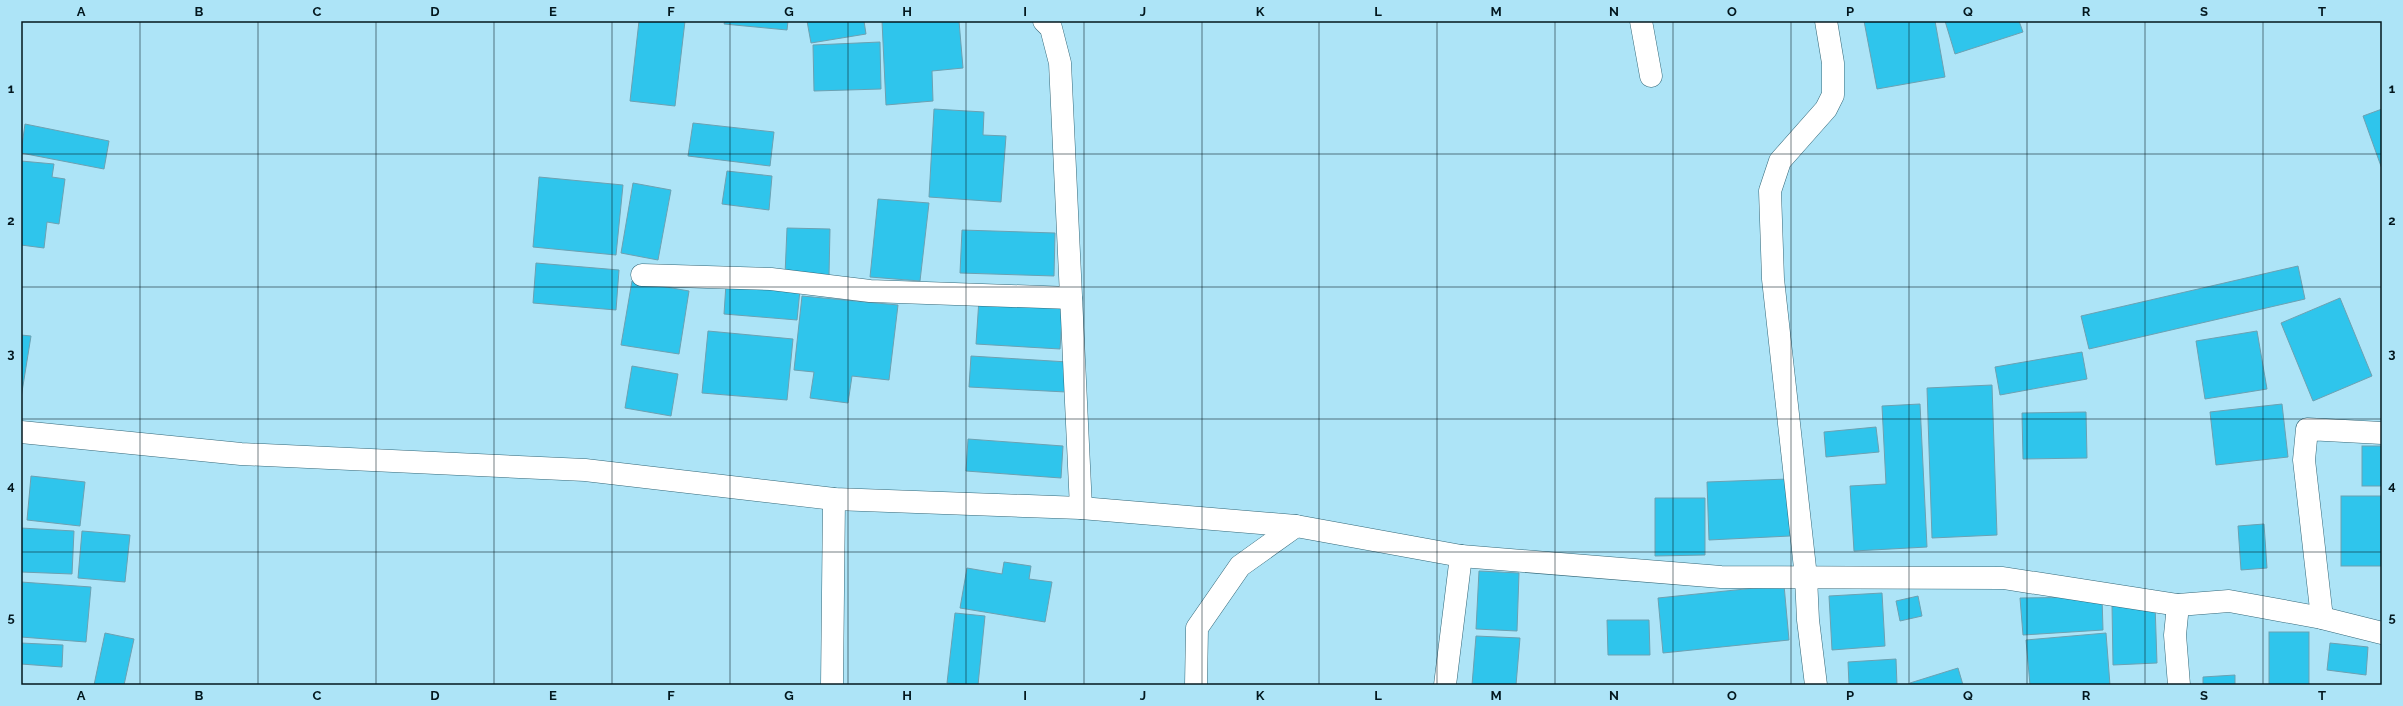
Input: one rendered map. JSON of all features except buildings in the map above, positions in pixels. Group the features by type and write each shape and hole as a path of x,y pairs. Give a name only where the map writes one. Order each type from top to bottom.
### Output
{"street":[{"path":"1044,21 1051,28 1060,63 1081,508"},
{"path":"1641,21 1651,76"},
{"path":"1816,685 1808,620 1806,577 1773,279 1770,190 1780,161 1826,109 1832,95 1833,63 1826,21"},
{"path":"642,275 771,279 870,291 1072,298"},
{"path":"2322,618 2304,460 2307,429 2382,433"},
{"path":"21,432 241,454 585,470 834,499 1081,508 1296,526 1461,556 1721,577 2003,578 2178,605 2229,601 2322,618 2382,633"},
{"path":"832,685 834,499"},
{"path":"1196,685 1197,628 1240,566 1296,526"},
{"path":"1445,685 1461,556"},
{"path":"2178,605 2175,634 2179,685"}]}
